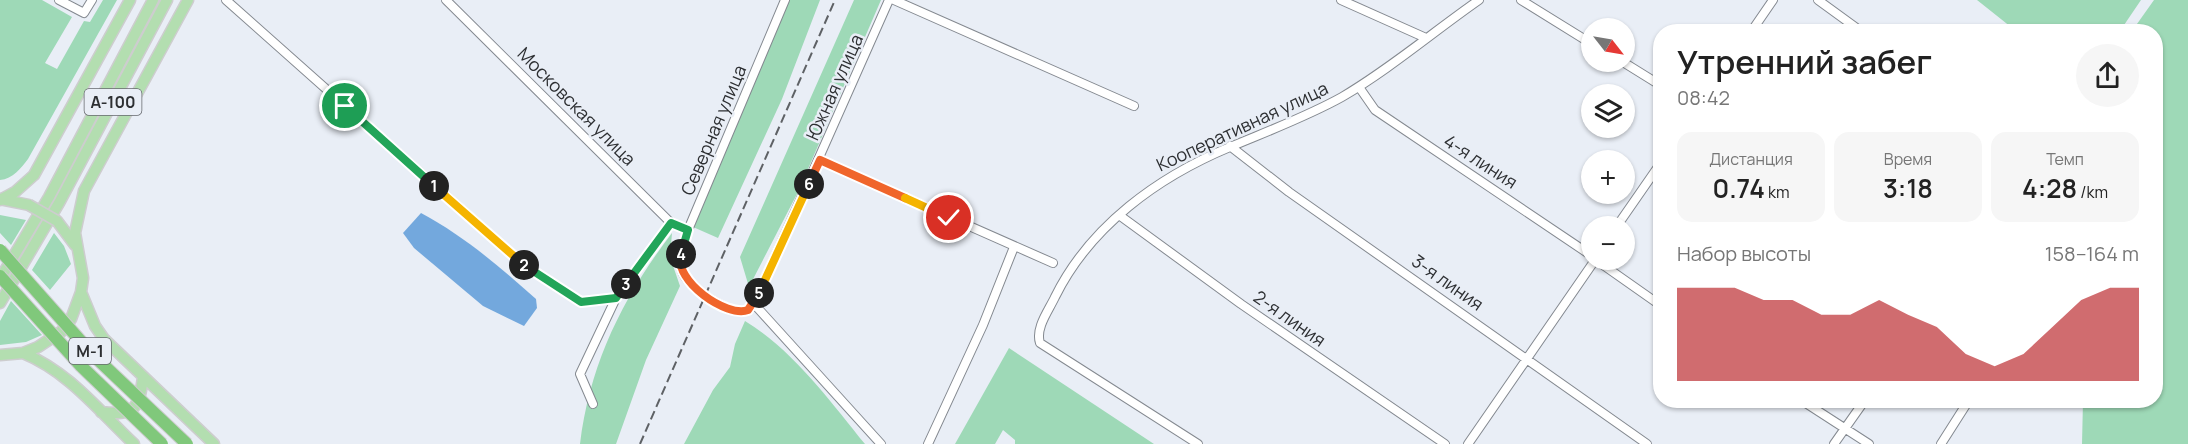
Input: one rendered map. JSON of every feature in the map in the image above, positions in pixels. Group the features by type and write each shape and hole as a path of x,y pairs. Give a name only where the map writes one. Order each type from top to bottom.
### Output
{"highway":[{"name":"М-1","path":"0,250 93,354 187,444"},
{"name":"М-1","path":"0,278 81,366 162,444"}],"main road":[{"path":"1,200 34,175 130,0"},
{"name":"А-100","path":"0,278 49,197 153,0"},
{"name":"А-100","path":"0,303 59,203 167,0"},
{"path":"3,356 22,353 38,347 62,331 73,314 81,292 83,278 75,232 84,191 188,0"},
{"path":"1,200 29,205 57,221 76,247"},
{"path":"81,292 99,332 214,444"},
{"path":"22,353 56,369 134,444"},
{"path":"101,412 119,414 130,411 141,398 143,377"}],"street":[{"path":"59,0 84,13 92,0"},
{"path":"226,0 524,265 581,302 616,298"},
{"name":"Московская улица","path":"446,0 671,223 688,230"},
{"name":"Северная улица","path":"754,304 748,310 739,312 692,288 681,271 680,258 688,230 785,0"},
{"path":"892,0 1134,106"},
{"name":"Южная улица","path":"754,304 892,0"},
{"path":"1341,0 1426,38"},
{"name":"Кооперативная улица","path":"1198,444 1040,343 1039,331 1068,272 1084,250 1119,215 1159,184 1230,146 1289,124 1359,87 1479,0"},
{"path":"1521,0 1581,37"},
{"path":"1756,24 1773,0"},
{"path":"1818,0 1851,24"},
{"path":"1635,69 1653,81"},
{"name":"4-я линия","path":"1359,87 1375,110 1581,249"},
{"name":"3-я линия","path":"1230,146 1289,192 1647,444"},
{"path":"820,160 1053,264"},
{"path":"1624,216 1653,174"},
{"name":"2-я линия","path":"1119,215 1241,304 1445,444"},
{"path":"593,404 580,374 616,298 671,223"},
{"path":"928,444 983,325 1014,247"},
{"path":"1468,444 1589,270"},
{"path":"1610,270 1653,300"},
{"path":"754,304 880,444"},
{"path":"1813,408 1869,444"},
{"path":"1834,444 1859,408"},
{"path":"1941,444 1964,408"}],"green space":[{"path":"0,0 42,0 72,17 45,63 57,69 84,21 90,22 103,0 117,0 28,159 13,175 0,180"},
{"path":"788,0 820,0 782,99 718,238 693,227"},
{"path":"854,0 881,0 798,192 749,287 740,257"},
{"path":"1977,0 2141,0 2125,24 2007,24"},
{"path":"2154,0 2188,0 2188,444 2082,444 2083,408 2163,408 2163,24 2137,24"},
{"path":"0,215 26,220 11,245 0,233"},
{"path":"54,233 64,246 71,264 50,290 32,270"},
{"path":"672,233 670,257 680,286 646,360 616,444 580,444 592,386 611,332 638,282"},
{"path":"11,301 42,335 26,342 0,345 0,321"},
{"path":"745,321 763,333 795,361 865,444 684,444 713,390 730,367 735,344"},
{"path":"1009,348 1154,444 1015,444 1015,440 1003,430 995,444 955,444"}],"water":[{"path":"421,213 467,242 536,299 537,308 524,326 483,306 414,248 403,233"}],"railway":[{"path":"640,444 835,0"}],"route":[{"path":"345,106 524,265 581,302 616,298 671,223 688,230 680,258 681,271 692,288 739,312 748,310 754,304 820,160 949,218"}]}
